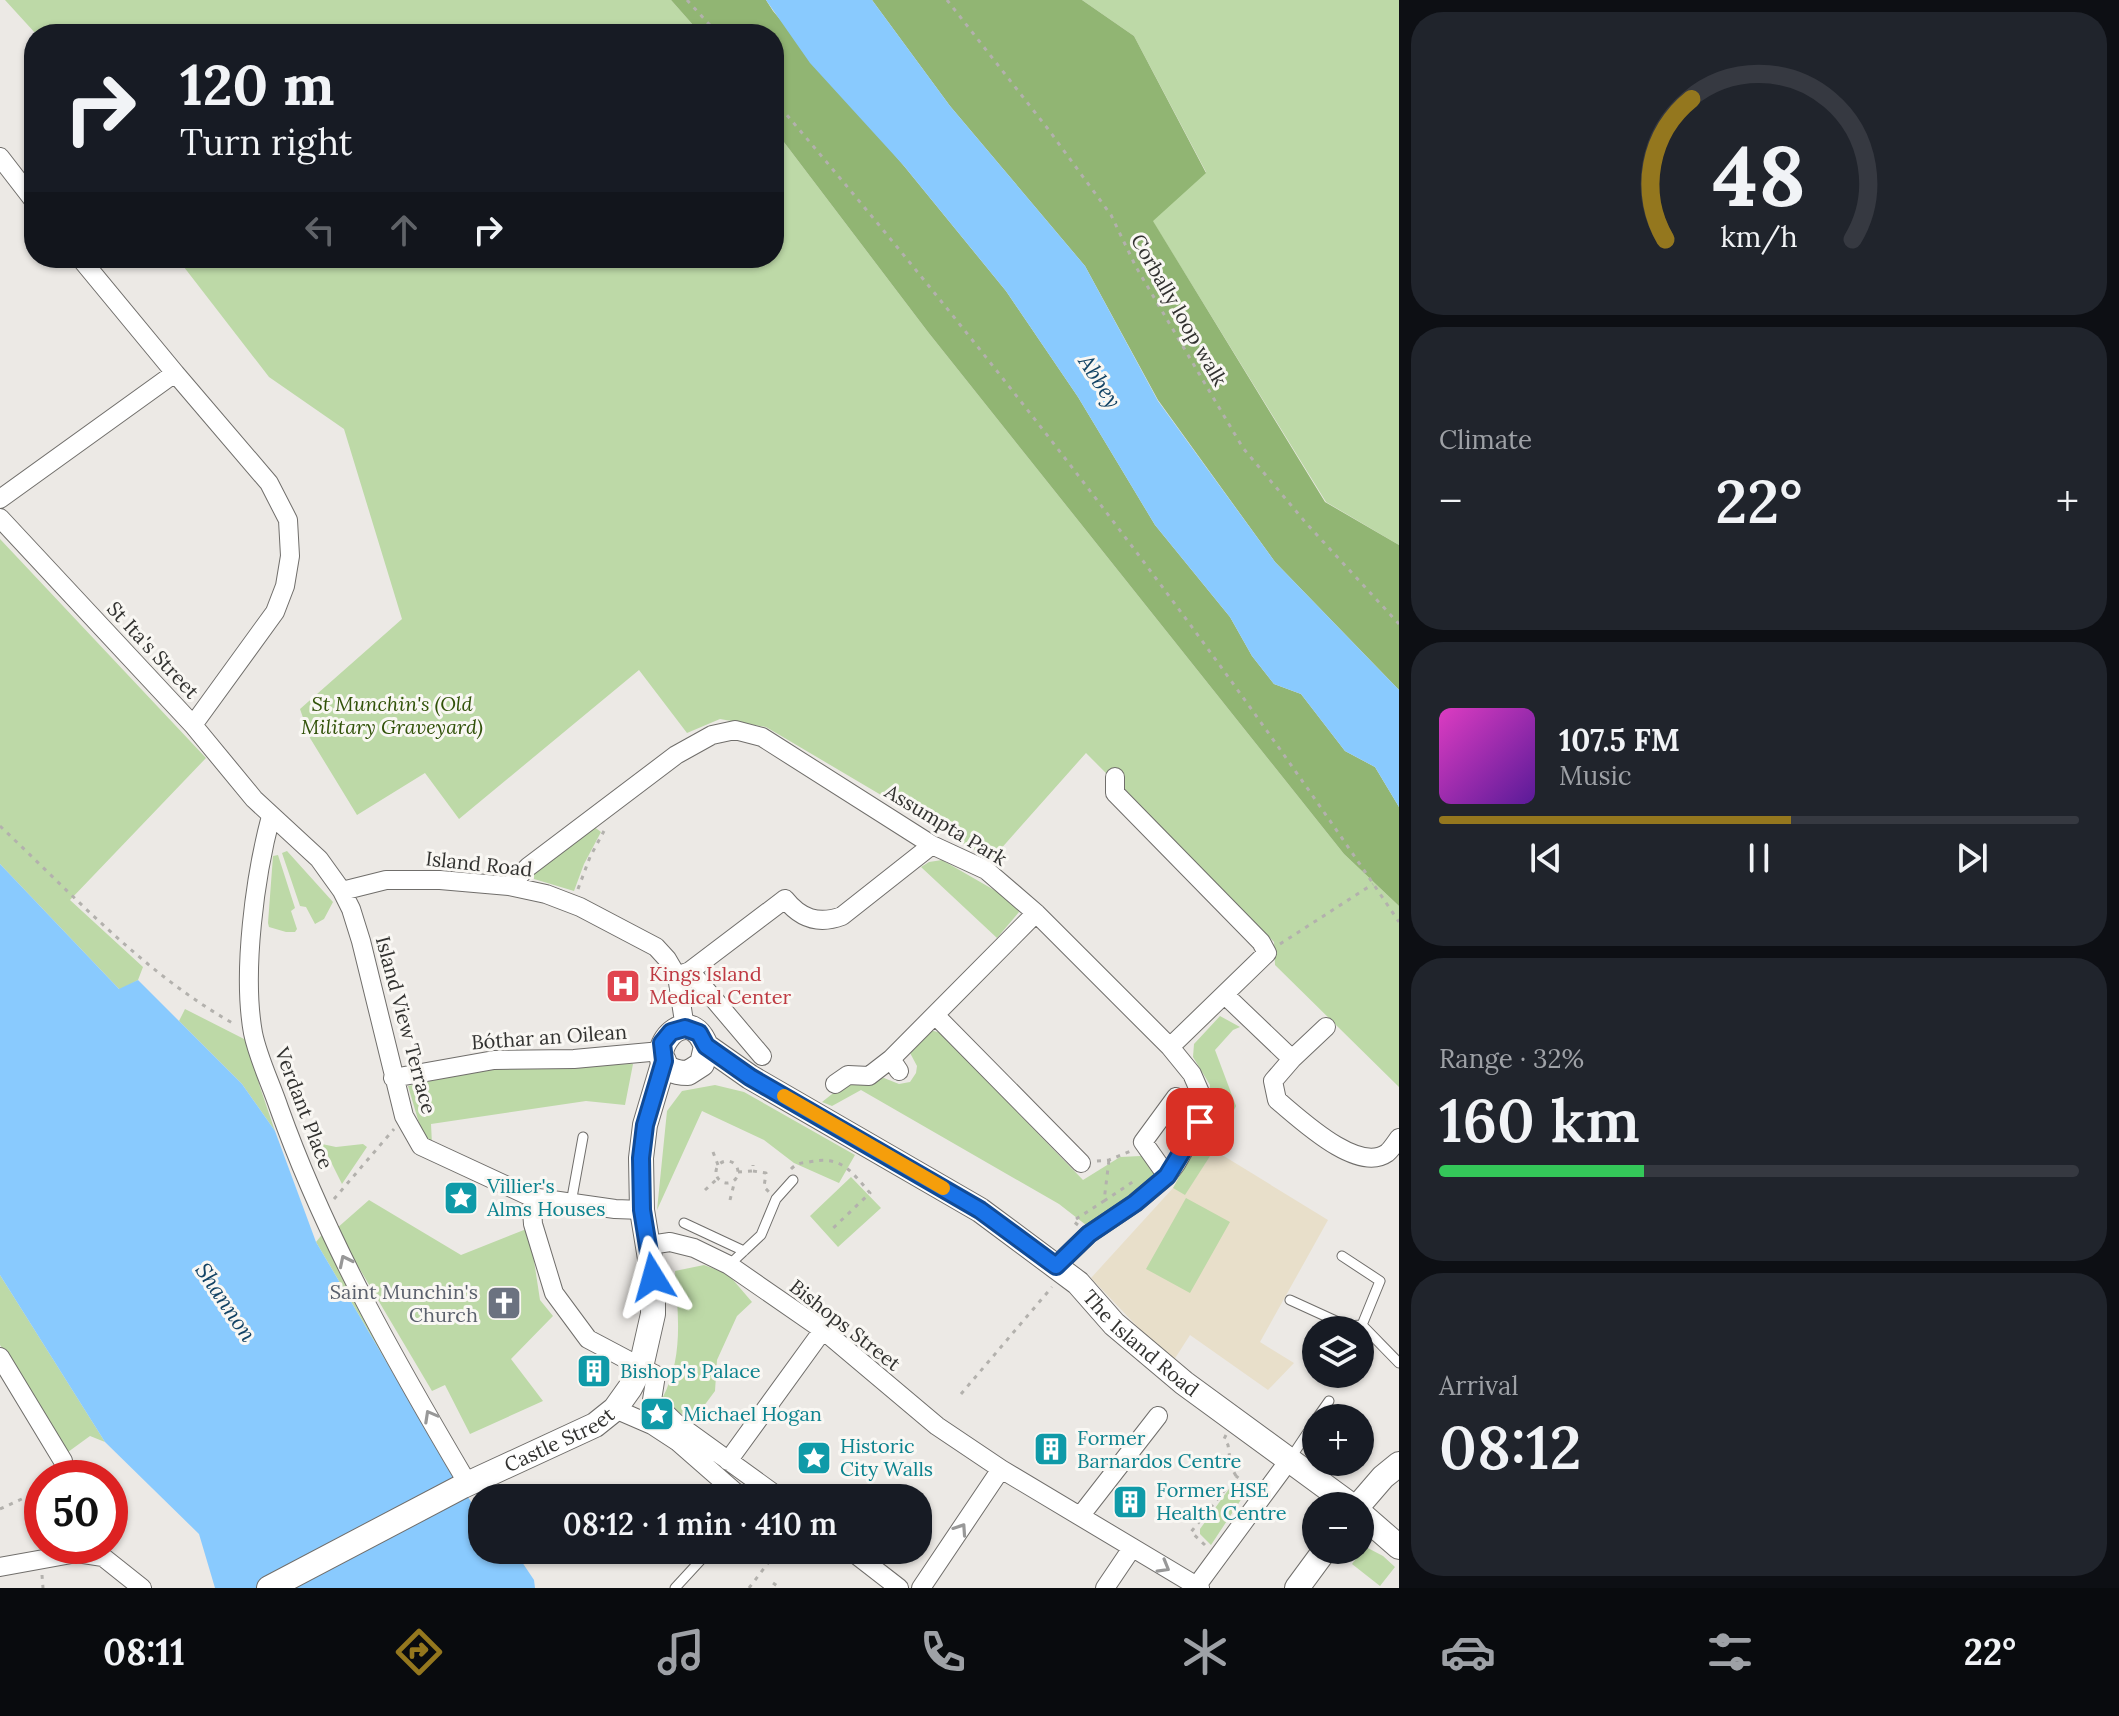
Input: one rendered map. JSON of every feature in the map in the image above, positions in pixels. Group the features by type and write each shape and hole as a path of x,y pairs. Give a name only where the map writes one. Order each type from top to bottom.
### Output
{"main road":[{"name":"The Island Road","path":"685,1028 699,1033 682,1060 756,1067 980,1210 1078,1283 1126,1334 1184,1383 1336,1492"},
{"name":"Castle Street","path":"269,1588 466,1485 595,1425 615,1409 641,1367 653,1314 650,1245 642,1210 641,1158 645,1125 652,1097 682,1060 666,1037 685,1028"},
{"path":"1370,1492 1399,1464"},
{"path":"1374,1525 1399,1547"},
{"path":"1297,1588 1315,1564"}],"street":[{"path":"0,157 24,188"},
{"path":"88,268 269,483 288,520 290,556 285,586 275,612 193,725"},
{"path":"0,499 175,373"},
{"name":"St Ita's Street","path":"0,518 193,725 271,816"},
{"name":"Assumpta Park","path":"509,886 552,848 676,755 712,735 735,730 762,737 932,845 986,870 1036,913 1170,1047 1192,1074 1202,1097 1200,1122 1167,1176 1135,1203 1089,1234 1060,1269"},
{"path":"1115,777 1115,793 1261,942 1267,953 1170,1047"},
{"path":"271,816 319,859 342,891"},
{"name":"Verdant Place","path":"271,816 258,867 250,978 253,1034 286,1128 322,1213 369,1308 466,1485"},
{"path":"756,1067 684,974 785,899 795,911 813,920 828,921 842,916 932,845"},
{"name":"Island Road","path":"342,891 386,880 440,880 509,886 574,904 656,947 684,974 685,1028"},
{"name":"Island View Terrace","path":"342,891 361,941 404,1116 421,1146 531,1197 642,1210"},
{"path":"835,1084 848,1075 869,1076 895,1065 936,1016 1036,913"},
{"path":"1225,995 1292,1059"},
{"path":"936,1016 1081,1163"},
{"path":"1326,1027 1273,1081 1277,1100 1323,1139 1365,1158 1386,1154 1399,1138"},
{"name":"Bóthar an Oilean","path":"393,1078 494,1060 682,1060"},
{"path":"1167,1176 1137,1147 1176,1097"},
{"path":"531,1197 533,1224 554,1293 588,1339 656,1375 652,1400 675,1422 761,1484"},
{"name":"Bishops Street","path":"650,1245 670,1242 694,1248 729,1265 823,1330 923,1416 1001,1469 1132,1548"},
{"path":"728,1461 823,1330"},
{"path":"0,1357 62,1460"},
{"path":"615,1409 652,1425 678,1442 726,1484"},
{"path":"1081,1515 1158,1416"},
{"path":"1105,1588 1132,1548 1197,1587 1290,1459"},
{"path":"921,1588 1001,1469"},
{"path":"0,1567 24,1561"},
{"path":"112,1564 142,1588"},
{"path":"868,1564 899,1588"}],"lane":[{"path":"571,1203 583,1137"},
{"path":"729,1265 761,1235 776,1199 793,1180"},
{"path":"684,1223 744,1251"},
{"path":"1342,1256 1380,1281 1366,1316"},
{"path":"1290,1300 1325,1316"},
{"path":"1374,1337 1399,1363"},
{"path":"1290,1459 1302,1441"},
{"path":"752,1484 755,1480"},
{"path":"675,1588 697,1564"}],"path":[{"path":"687,0 709,24"},
{"name":"Corbally loop walk","path":"947,0 1111,215 1136,267 1243,448 1306,523 1399,624"},
{"path":"784,112 889,235 1144,559 1262,721 1399,922"},
{"path":"574,904 584,871 608,824"},
{"path":"0,826 132,952 219,1015 253,1034"},
{"path":"1267,953 1373,884"},
{"path":"322,1213 404,1116"},
{"path":"1081,1163 1109,1160 1137,1147"},
{"path":"713,1152 718,1165 715,1173 718,1179 727,1184 735,1180"},
{"path":"793,1180 787,1174 796,1164 826,1158 848,1167 870,1193 829,1232"},
{"path":"1089,1234 1073,1221 1104,1201 1109,1160"},
{"path":"718,1165 731,1161 738,1172"},
{"path":"753,1165 753,1171"},
{"path":"738,1172 759,1169 766,1173 764,1187 776,1199"},
{"path":"730,1200 738,1172"},
{"path":"705,1190 718,1179"},
{"path":"961,1394 1060,1269"},
{"path":"1236,1420 1224,1439 1228,1445 1231,1467 1236,1476 1262,1497"},
{"path":"1218,1556 1191,1532 1236,1476"},
{"path":"0,1509 24,1498"},
{"path":"749,1588 767,1564"},
{"path":"773,1583 780,1588"}],"shaded area":[{"path":"1214,1150 1328,1220 1260,1342 1294,1363 1268,1390 1190,1335 1172,1363 1091,1278 1173,1188 1185,1194"}],"green space":[{"path":"5,0 671,0 692,24 27,24"},
{"path":"671,0 766,0 784,24 692,24"},
{"path":"872,0 1082,0 1134,36 1206,173 1153,221 1325,502 1399,545 1399,690 1275,562 1158,400 1085,266 950,106"},
{"path":"1082,0 1399,0 1399,545 1326,502 1152,220 1206,172 1134,36"},
{"path":"784,24 1006,291 1078,397 1155,525 1230,617 1252,656 1274,684 1301,694 1345,751 1375,767 1399,807 1399,906 1344,854 928,332 784,142"},
{"name":"St Munchin's (Old Military Graveyard)","path":"784,142 928,332 1344,854 1399,906 1399,1087 1275,965 1274,942 1086,753 991,860 766,727 720,719 687,733 639,670 459,819 425,773 357,815 310,738 300,709 402,619 344,429 269,377 185,268 784,268"},
{"path":"0,539 206,758 70,900 143,967 138,980 120,990 0,864"},
{"path":"593,826 601,832 574,891 534,879 533,874"},
{"path":"287,851 333,902 324,919 315,924 306,907 300,906 282,853"},
{"path":"278,855 295,908 291,911 297,929 295,932 269,927 268,923 273,856"},
{"path":"942,860 1015,902 1019,912 997,938 921,867"},
{"path":"185,1009 248,1041 275,1131 242,1084 179,1021"},
{"path":"1220,1016 1240,1027 1233,1030 1215,1050 1236,1106 1214,1150 1185,1195 1173,1188 1207,1126 1210,1085 1193,1057 1194,1044"},
{"path":"930,1030 941,1033 1083,1180 1120,1157 1141,1156 1159,1177 1086,1225 1059,1204 861,1090 832,1106 822,1102 846,1083 884,1078 899,1084 910,1082 917,1066 909,1051"},
{"path":"633,1064 625,1105 586,1101 431,1124 432,1144 424,1140 408,1086 495,1067"},
{"path":"715,1085 744,1092 855,1155 839,1183 794,1163 764,1140 702,1111 657,1210 667,1111 682,1091"},
{"path":"322,1144 336,1147 363,1144 367,1147 342,1184"},
{"path":"851,1177 881,1208 838,1247 810,1216"},
{"path":"1186,1198 1230,1222 1190,1293 1146,1269"},
{"path":"369,1200 461,1255 529,1228 540,1300 553,1316 511,1359 543,1401 470,1434 445,1385 432,1391 336,1229"},
{"path":"325,1231 437,1448 316,1242"},
{"path":"704,1265 728,1274 752,1302 737,1316 717,1360 715,1391 692,1422 662,1399 677,1352 675,1271"},
{"path":"0,1275 105,1442 90,1436 68,1452 0,1345"},
{"path":"1238,1484 1248,1489 1211,1545 1200,1534 1200,1529 1231,1486"},
{"path":"1374,1551 1383,1556 1395,1567 1380,1586 1352,1564 1374,1564"}],"water":[{"name":"Abbey","path":"766,0 872,0 950,106 1085,266 1158,401 1275,562 1399,690 1399,807 1375,767 1345,751 1301,694 1274,684 1252,656 1230,617 1155,525 1078,397 1006,291 904,166 810,63"},
{"name":"Shannon","path":"0,864 119,989 138,980 242,1084 275,1131 316,1242 468,1497 468,1564 523,1564 534,1580 535,1588 215,1588 199,1534 128,1465 128,1460 123,1460 105,1442 0,1275"}],"slow traffic":[{"path":"784,1096 943,1188"}],"place":[{"name":"Kings Island Medical Center","path":"623,986"},
{"name":"Villier's Alms Houses","path":"461,1198"},
{"name":"Saint Munchin's Church","path":"504,1303"},
{"name":"Bishop's Palace","path":"594,1371"},
{"name":"Michael Hogan","path":"657,1414"},
{"name":"Former Barnardos Centre","path":"1051,1449"},
{"name":"Historic City Walls","path":"814,1458"},
{"name":"Former HSE Health Centre","path":"1130,1502"}],"route":[{"path":"653,1277 642,1210 641,1158 645,1125 664,1061 662,1043 678,1029 692,1029 699,1033 706,1046 750,1077 980,1210 1056,1266 1089,1234 1135,1203 1167,1176 1200,1122"}]}
